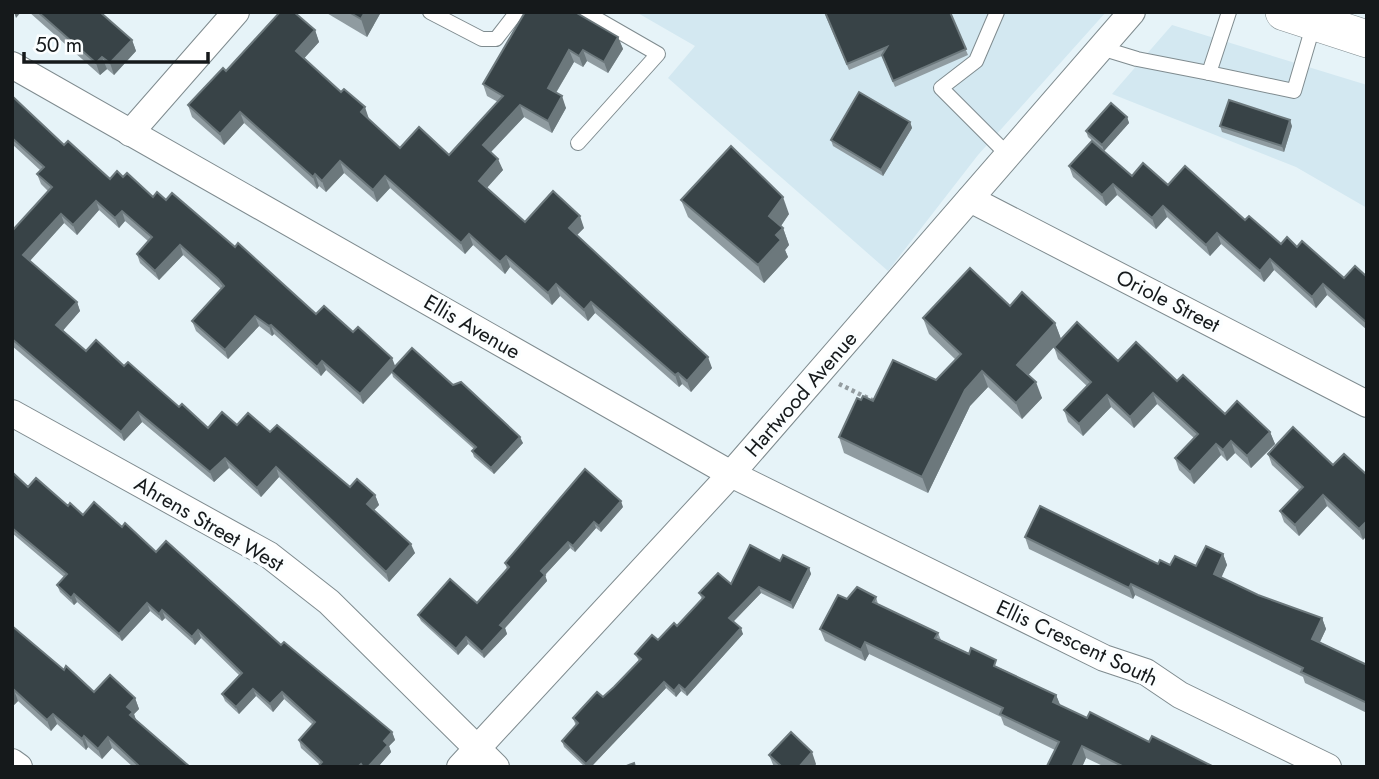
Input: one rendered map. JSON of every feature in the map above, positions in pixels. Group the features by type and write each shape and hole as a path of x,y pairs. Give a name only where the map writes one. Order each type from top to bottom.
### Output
{"main road":[{"path":"1299,17 1367,39"}],"street":[{"path":"130,133 236,12"},
{"name":"Hartwood Avenue","path":"478,760 731,474 1132,12"},
{"name":"Ellis Avenue","path":"12,65 731,474 939,577"},
{"name":"Oriole Street","path":"970,199 1367,404"},
{"name":"Ahrens Street West","path":"12,413 269,555 329,602 478,760"},
{"name":"Ellis Crescent South","path":"939,577 1104,658 1146,672 1180,695 1328,767"},
{"path":"12,762 19,767"}],"lane":[{"path":"430,12 482,39 496,39 517,12"},
{"path":"578,142 658,54 585,12"},
{"path":"996,12 976,61 941,88 1008,155"},
{"path":"1209,73 1228,12"},
{"path":"1101,48 1137,59 1294,91 1299,17"}],"path":[{"path":"818,374 876,402"}],"shaded area":[{"path":"636,12 1106,12 978,155 888,271 668,78 695,46"},
{"path":"1172,25 1367,85 1367,208 1296,167 1112,94"}],"building":[{"path":"38,12 100,12 132,40 110,63 102,57 96,63"},
{"path":"280,12 294,12 315,30 296,51 341,92 344,89 365,107 361,112 400,148 419,127 449,155 503,96 483,84 525,12 575,12 618,37 604,62 583,50 579,56 569,50 548,88 562,96 548,121 520,105 483,145 498,159 479,181 525,222 553,191 580,216 569,228 708,357 687,381 678,373 675,375 591,302 584,310 556,284 548,293 506,256 500,262 469,234 461,243 385,176 373,190 340,161 322,181 315,174 313,177 240,112 220,134 188,105 223,68 226,71"},
{"path":"349,12 365,12 361,19"},
{"path":"825,12 950,12 966,49 893,81 882,55 887,47 847,64"},
{"path":"859,92 910,122 881,170 831,140"},
{"path":"12,96 64,145 68,141 110,179 117,171 123,177 127,173 153,197 157,192 166,200 172,193 235,247 238,243 316,314 324,306 353,332 358,327 392,358 360,394 322,361 317,367 271,325 255,316 225,350 192,321 224,286 218,279 180,245 155,271 137,254 152,237 122,211 115,218 96,201 73,225 61,214 23,255 77,302 56,325 86,351 96,340 124,366 128,362 179,407 182,404 208,428 222,412 237,425 248,413 270,432 277,425 350,487 357,479 375,495 367,504 411,544 386,572 276,467 257,488 225,458 210,472 138,412 121,432 12,339 12,231 52,187 37,174 44,167 12,138"},
{"path":"1229,100 1290,120 1282,146 1220,126"},
{"path":"1111,103 1127,117 1102,145 1086,131"},
{"path":"1092,141 1132,176 1143,163 1168,185 1185,166 1245,220 1249,216 1281,244 1287,237 1297,247 1302,241 1344,278 1355,266 1367,277 1367,323 1323,284 1312,297 1270,259 1260,271 1217,233 1206,245 1163,206 1152,218 1113,184 1102,195 1069,166"},
{"path":"731,146 783,197 769,216 783,228 776,235 781,240 758,265 681,200"},
{"path":"970,268 1010,306 1022,292 1055,323 1017,365 1036,382 1016,403 982,371 965,390 922,477 839,437 857,398 861,400 863,396 873,401 893,360 936,380 961,354 923,318"},
{"path":"1077,322 1118,361 1136,342 1177,381 1183,375 1225,414 1237,401 1270,432 1247,456 1231,441 1223,450 1216,444 1190,472 1175,458 1198,434 1153,393 1130,417 1107,395 1079,424 1064,410 1091,382 1054,347"},
{"path":"412,348 453,385 461,382 520,437 491,468 472,451 476,447 391,371"},
{"path":"1293,427 1333,465 1344,454 1367,475 1367,521 1359,529 1323,495 1295,525 1280,511 1303,487 1268,454"},
{"path":"585,469 621,501 599,526 594,522 573,546 568,542 541,571 545,575 500,625 504,628 482,652 466,637 456,649 418,615 450,579 477,603 509,567 505,563"},
{"path":"12,472 28,487 36,478 68,506 70,503 83,515 94,502 122,527 125,523 156,552 166,541 281,645 284,642 392,732 384,741 388,745 368,767 361,764 358,767 318,767 322,762 299,740 315,722 282,692 270,704 253,689 236,707 222,694 242,673 198,630 192,637 162,610 159,614 147,603 119,634 74,594 71,598 57,585 67,574 12,528"},
{"path":"1040,506 1158,564 1160,560 1170,565 1175,556 1196,566 1206,546 1223,554 1214,574 1258,595 1322,618 1312,639 1367,665 1367,703 1301,672 1303,668 1131,584 1129,588 1025,537"},
{"path":"750,545 780,561 783,555 809,568 791,603 759,587 729,618 741,628 685,690 679,685 674,691 664,682 586,764 562,741 578,723 573,718 597,692 603,697 641,659 635,654 652,635 658,640 674,623 677,626 704,597 699,593 718,573 731,584"},
{"path":"857,587 876,597 873,602 938,633 935,638 969,654 971,648 996,660 994,666 1056,695 1053,702 1087,718 1090,712 1149,742 1152,736 1214,767 1124,767 1082,746 1072,767 1047,766 1059,742 1000,714 1003,708 865,642 861,650 820,629 838,595 847,599"},
{"path":"12,626 64,670 66,666 94,692 110,675 135,698 127,707 133,712 130,715 190,767 140,767 108,737 98,749 53,714 47,720 14,690 12,692"},
{"path":"791,732 812,752 799,767 782,767 769,755"}]}
